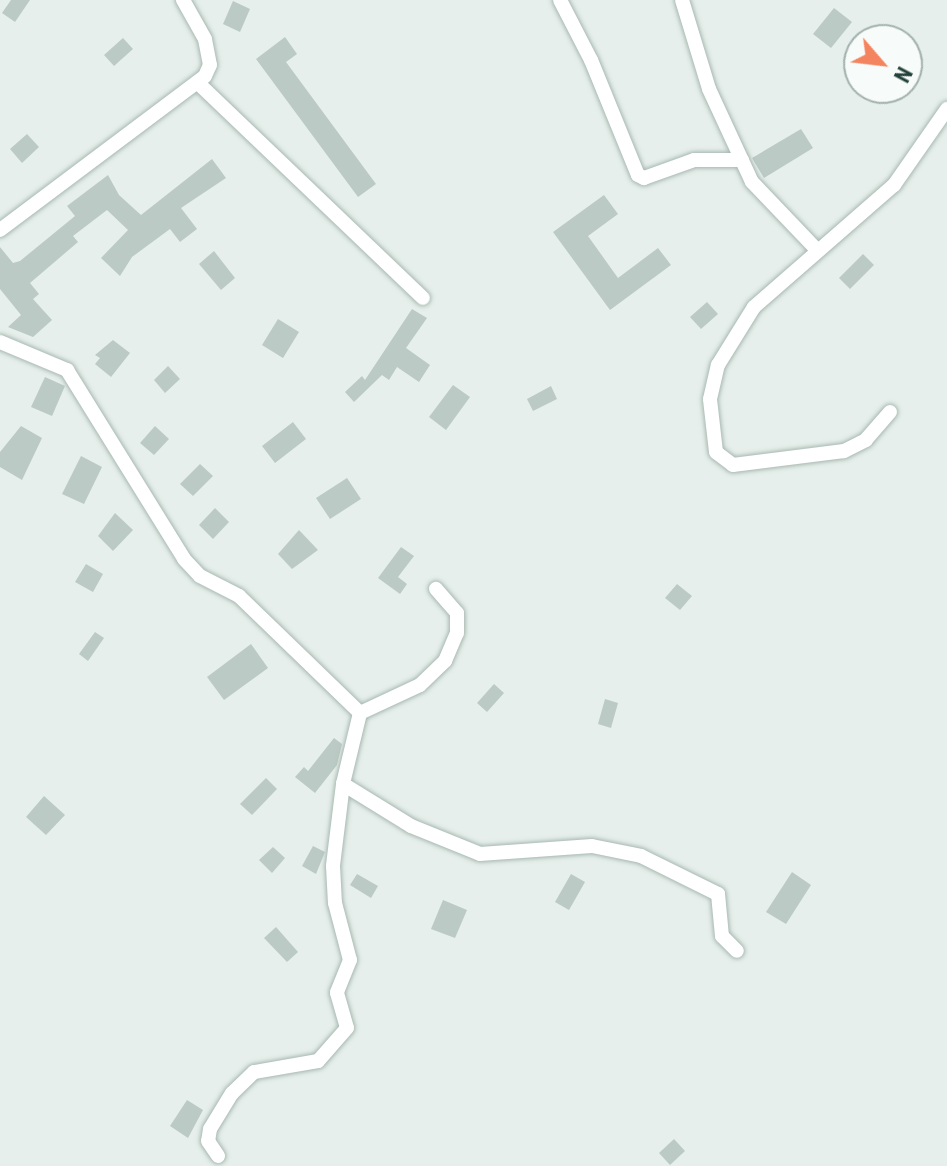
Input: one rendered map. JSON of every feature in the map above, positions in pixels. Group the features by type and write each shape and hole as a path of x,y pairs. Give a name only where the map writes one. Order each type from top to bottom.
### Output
{"street":[{"path":"0,230 198,83 210,65 205,39 183,0"},
{"path":"560,0 591,60 638,175 644,178 694,160 742,160"},
{"path":"682,0 709,89 752,182 817,250"},
{"path":"198,83 423,298"},
{"path":"890,412 866,440 844,451 733,465 716,452 710,399 718,365 754,307 894,185 947,109"},
{"path":"0,342 67,370 184,559 200,576 239,596 360,713"},
{"path":"360,713 420,685 445,661 457,633 457,613 436,589"},
{"path":"218,1156 208,1141 210,1129 232,1093 254,1072 318,1061 347,1028 337,993 350,960 335,903 333,866 343,784 360,713"},
{"path":"343,784 411,826 480,854 592,846 641,856 718,894 722,936 737,951"}],"building":[{"path":"11,0 30,0 15,22 2,13"},
{"path":"233,1 250,9 240,32 223,24"},
{"path":"834,8 852,22 843,24 843,33 831,48 813,34"},
{"path":"285,37 297,54 286,62 376,184 358,197 256,59"},
{"path":"123,38 133,49 114,66 104,55"},
{"path":"801,129 813,148 764,178 752,158"},
{"path":"27,134 39,147 22,163 10,149"},
{"path":"212,159 226,178 181,208 197,229 180,242 170,229 132,257 120,276 101,258 128,230 107,210 73,236 78,242 30,283 39,294 33,299 52,320 33,337 8,327 21,315 0,289 0,247 13,263 20,261 75,216 67,206 108,175 119,195 141,215"},
{"path":"604,195 618,214 588,236 618,278 658,248 671,265 610,310 553,232"},
{"path":"214,251 235,278 221,290 199,264"},
{"path":"863,254 874,265 850,289 839,278"},
{"path":"707,302 718,314 701,329 690,317"},
{"path":"412,309 427,318 406,348 430,365 419,382 397,367 389,380 382,375 354,402 345,392 362,376 365,380"},
{"path":"278,319 299,332 283,358 262,345"},
{"path":"113,340 130,353 111,377 95,364 100,358 95,355"},
{"path":"168,366 180,379 165,393 154,380"},
{"path":"45,377 65,386 52,416 31,407"},
{"path":"453,385 470,397 446,430 429,417"},
{"path":"551,386 557,399 533,411 527,399"},
{"path":"293,422 306,439 275,463 262,446"},
{"path":"21,426 42,438 22,480 0,467 0,452"},
{"path":"155,426 169,439 154,455 140,443"},
{"path":"81,456 102,467 84,504 62,494"},
{"path":"200,464 213,476 193,496 180,484"},
{"path":"347,478 361,499 330,519 316,498"},
{"path":"215,508 229,522 213,539 199,525"},
{"path":"115,513 133,530 113,551 98,536"},
{"path":"299,530 318,550 292,569 278,554"},
{"path":"401,547 414,556 398,577 407,584 400,594 378,578"},
{"path":"86,564 103,574 93,592 75,582"},
{"path":"677,584 692,596 680,610 665,598"},
{"path":"95,632 104,638 88,661 79,654"},
{"path":"251,644 268,668 224,700 207,677"},
{"path":"494,684 504,693 487,712 477,703"},
{"path":"605,699 618,703 611,728 598,724"},
{"path":"334,738 342,744 337,765 315,793 295,777 304,767 308,771"},
{"path":"266,778 277,789 252,815 240,804"},
{"path":"44,796 65,815 46,835 26,817"},
{"path":"313,846 325,852 316,874 302,866"},
{"path":"273,847 285,858 272,873 259,860"},
{"path":"792,872 811,885 786,924 766,912"},
{"path":"357,874 378,886 371,898 350,885"},
{"path":"571,874 585,882 569,910 555,902"},
{"path":"443,900 467,910 455,938 431,929"},
{"path":"276,927 298,952 287,962 264,938"},
{"path":"187,1100 203,1110 188,1138 170,1126"},
{"path":"674,1139 685,1151 670,1165 659,1153"}]}
